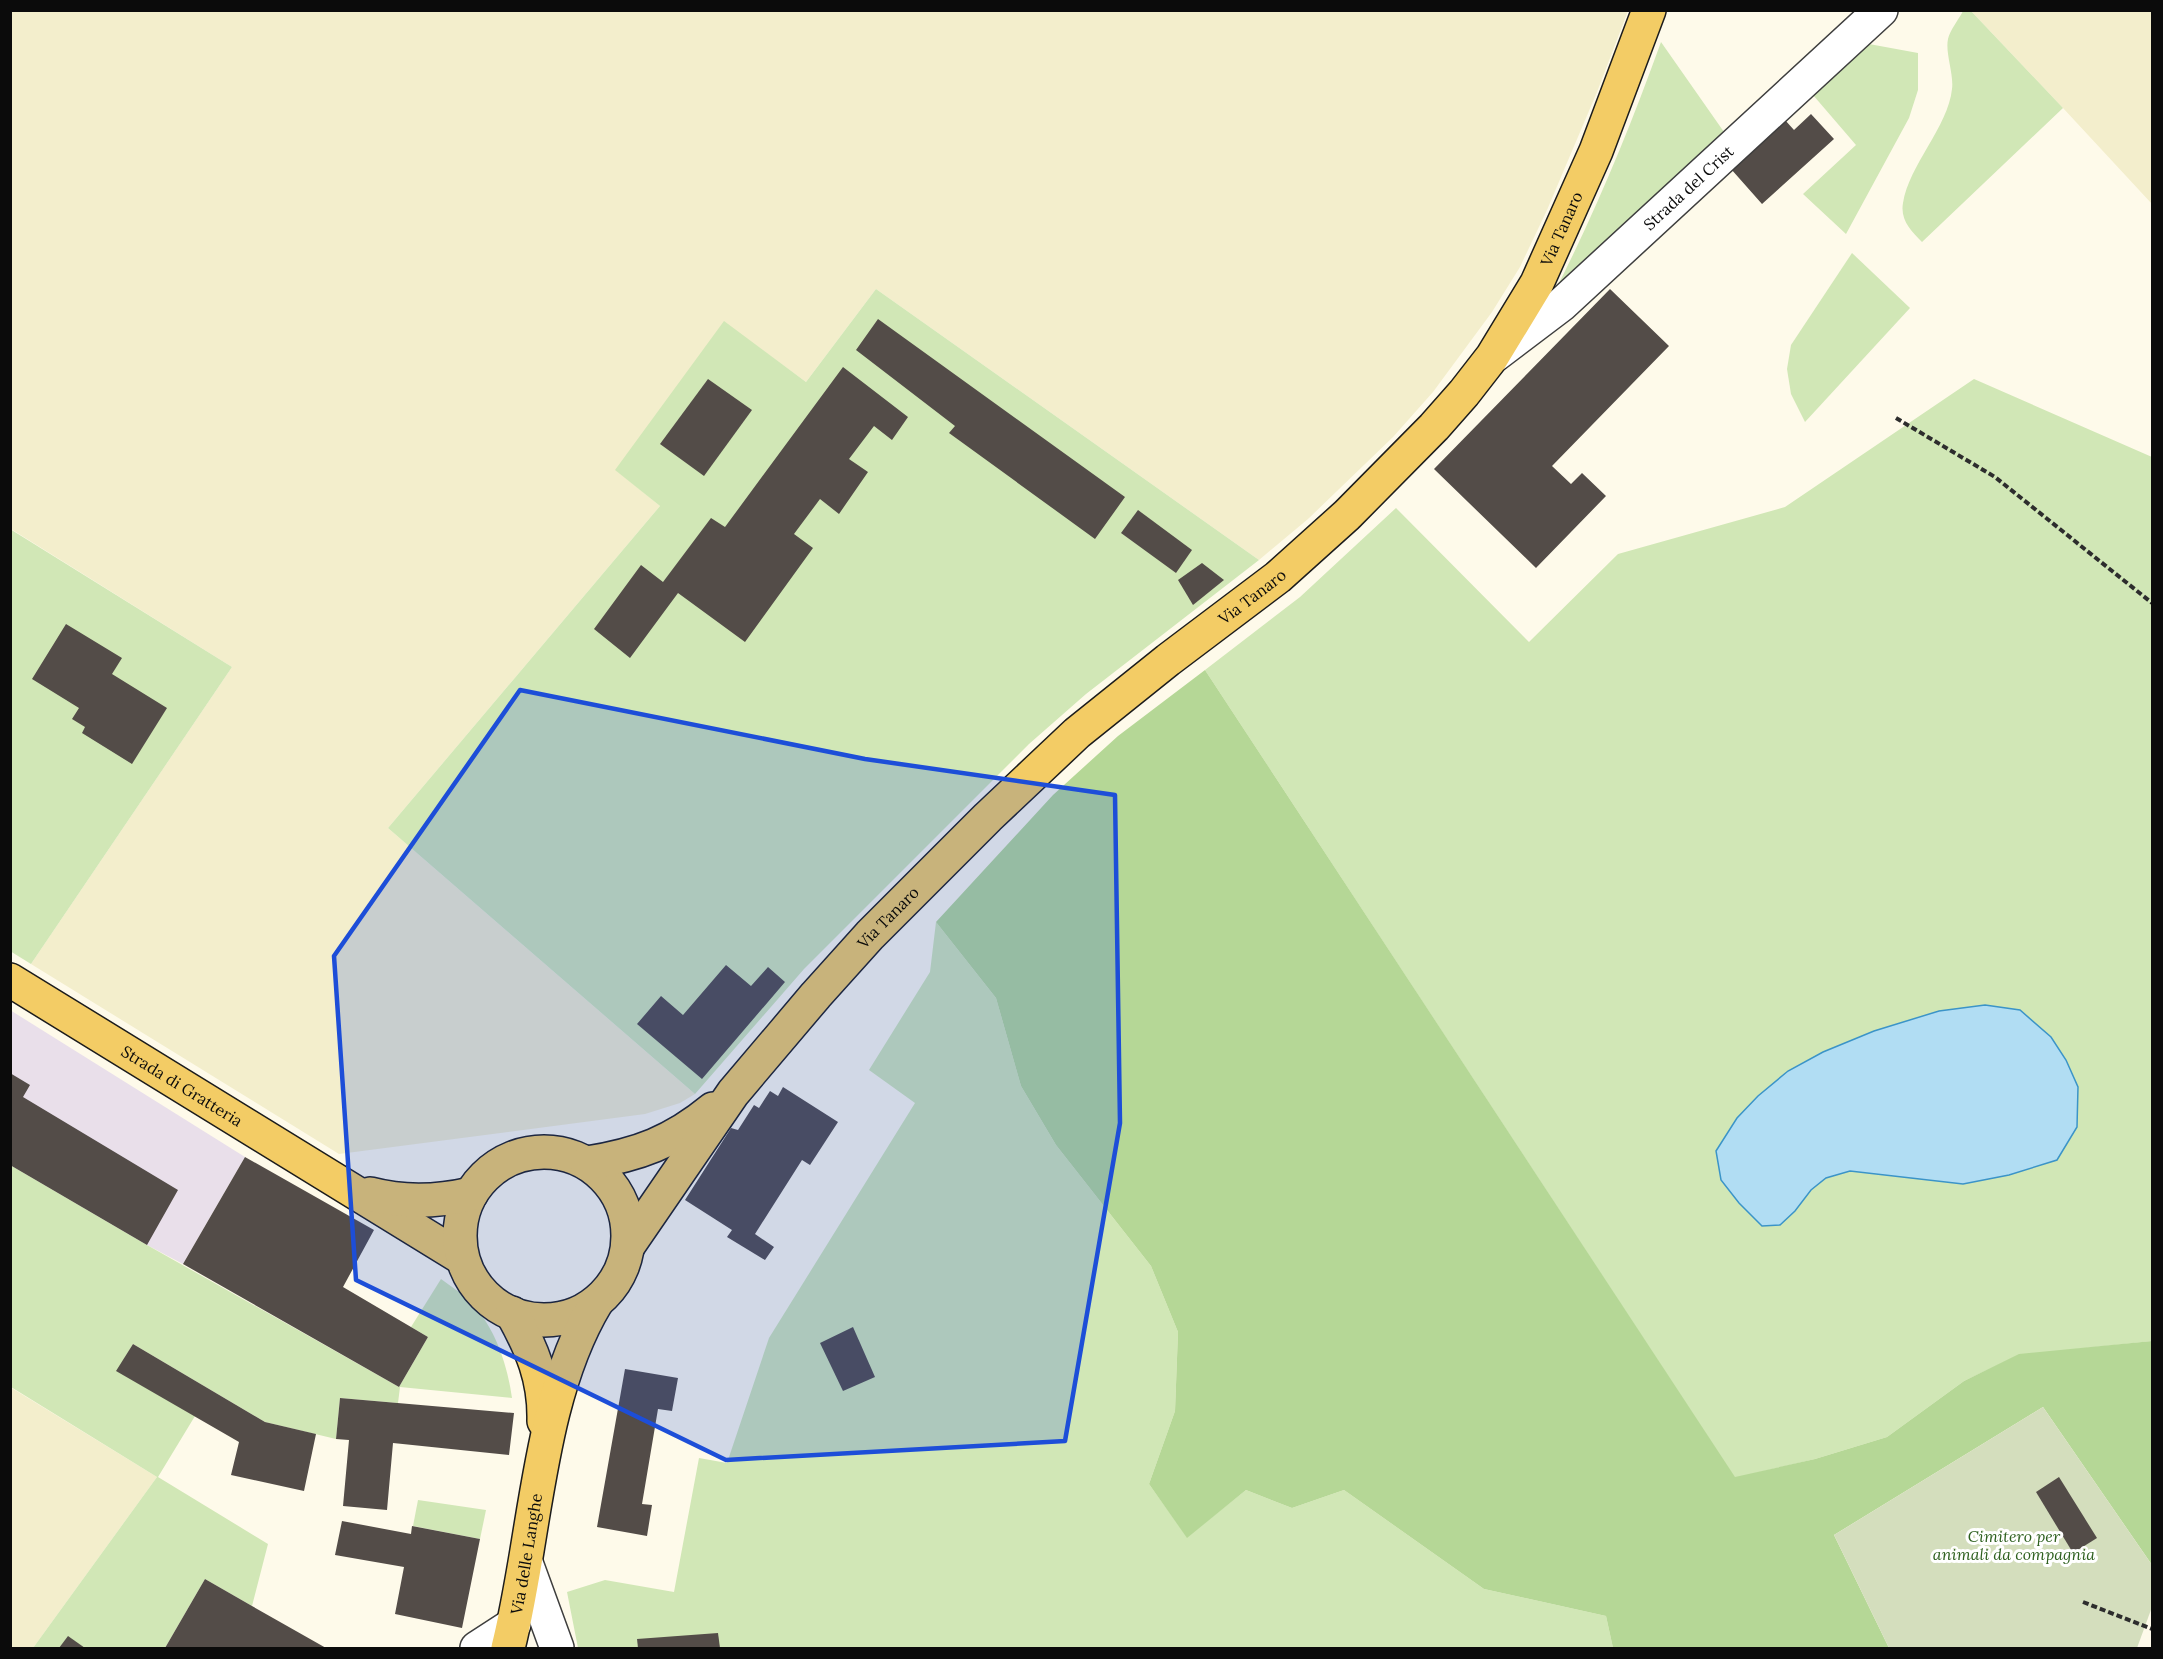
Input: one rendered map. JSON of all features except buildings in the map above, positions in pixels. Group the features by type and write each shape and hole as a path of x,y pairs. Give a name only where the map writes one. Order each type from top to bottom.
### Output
{"main road":[{"name":"Via Tanaro","path":"628,1246 733,1093 862,944 988,817 1077,733 1168,660 1278,577 1347,515 1434,427 1492,357 1533,291 1561,233 1600,141 1649,10"},
{"name":"Strada di Gratteria","path":"10,980 462,1258"},
{"name":"Via Tanaro","path":"587,1162 621,1158 649,1148 676,1135 699,1120 733,1093"},
{"name":"Via delle Langhe","path":"511,1636 526,1563 543,1458 573,1346 596,1303 618,1278 628,1246 626,1214 611,1183 587,1162 555,1152 522,1154 492,1169 471,1194 460,1225 462,1258 477,1288 502,1309 533,1320 566,1317 596,1303"},
{"name":"Strada di Gratteria","path":"354,1191 393,1200 420,1201 446,1200 471,1194"},
{"name":"Via delle Langhe","path":"512,1312 530,1345 538,1372 544,1404 543,1458"}],"street":[{"name":"Strada del Crist","path":"1492,357 1561,305 1881,10"},
{"path":"526,1563 557,1648"},
{"path":"477,1648 511,1636"}],"path":[{"path":"1896,418 1995,477 2152,603"},
{"path":"2083,1602 2152,1629"}],"highlighted area":[{"path":"520,690 865,759 1115,795 1120,1123 1065,1441 726,1460 356,1280 334,956"}],"shaded area":[{"path":"10,11 1628,11 1597,92 1547,210 1520,267 1492,312 1433,392 1393,437 1308,519 1259,560 876,289 806,382 724,322 616,470 660,506 388,828 695,1094 680,1103 645,1114 339,1154 31,964 232,667 11,529"},
{"path":"1971,11 2152,11 2152,204 2063,108"},
{"path":"10,1010 245,1157 183,1264 11,1165"},
{"path":"10,1387 157,1477 33,1648 11,1648"}],"green space":[{"path":"1963,11 1971,11 2063,108 1922,242 1905,220 1903,203 1913,174 1949,103 1952,83 1948,39"},
{"path":"1661,42 1724,132 1554,293 1612,169"},
{"path":"1869,44 1918,53 1918,90 1909,118 1846,234 1803,194 1856,145 1813,95"},
{"path":"1852,253 1910,308 1805,422 1791,394 1787,369 1791,345"},
{"path":"876,289 1259,560 1086,694 1029,744 804,969 695,1094 388,828 660,506 615,470 724,321 806,382"},
{"path":"1974,379 2152,457 2152,1341 2019,1355 1964,1381 1887,1437 1815,1459 1735,1478 1205,670 1300,597 1396,508 1529,642 1618,554 1785,507"},
{"path":"10,529 232,667 31,964 10,951"},
{"path":"1205,670 1735,1477 1815,1459 1887,1437 1964,1381 2019,1354 2152,1341 2152,1565 2043,1407 1834,1535 1889,1648 1613,1648 1606,1616 1484,1589 1344,1490 1292,1508 1246,1490 1187,1538 1149,1484 1175,1411 1178,1332 1151,1266 1056,1145 1021,1086 996,998 936,922 1053,795 1118,736"},
{"path":"936,922 996,998 1021,1086 1056,1145 1151,1266 1178,1332 1175,1411 1149,1484 1187,1537 1246,1490 1292,1508 1344,1490 1484,1589 1606,1616 1613,1648 578,1648 567,1592 605,1580 674,1592 699,1458 727,1463 769,1338 915,1103 869,1070 930,972"},
{"path":"10,1165 399,1387 428,1337 411,1327 441,1279 468,1299 485,1320 503,1358 512,1398 400,1387 398,1403 340,1398 336,1439 265,1422 133,1344 117,1371 195,1416 158,1477 268,1544 252,1606 205,1579 165,1648 33,1648 157,1477 11,1387"},
{"name":"Cimitero per animali da compagnia","path":"2043,1407 2152,1565 2152,1607 2137,1648 1889,1648 1834,1535"},
{"path":"418,1500 486,1510 480,1539 413,1526"}],"water":[{"path":"1985,1005 2020,1010 2051,1037 2066,1060 2078,1087 2077,1127 2057,1160 2009,1175 1963,1184 1850,1171 1826,1178 1811,1190 1795,1211 1780,1225 1762,1226 1739,1203 1721,1180 1716,1151 1737,1118 1758,1096 1788,1071 1823,1052 1874,1031 1939,1011"}]}
